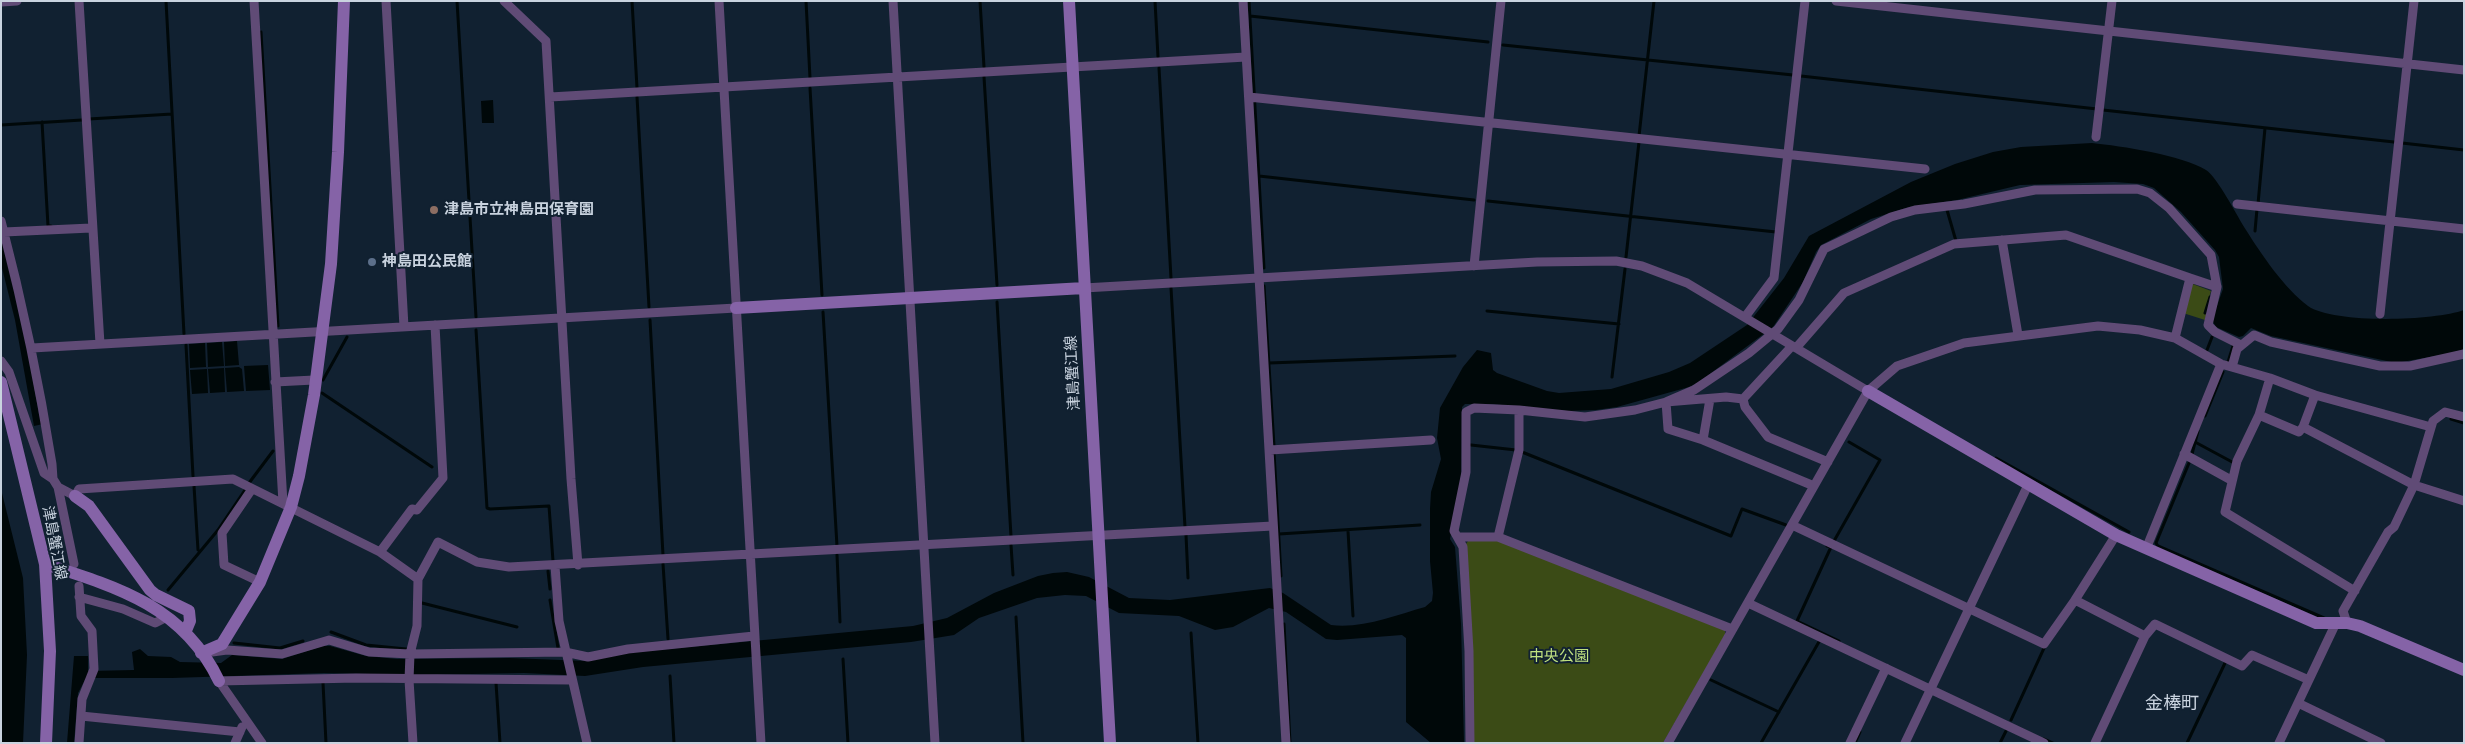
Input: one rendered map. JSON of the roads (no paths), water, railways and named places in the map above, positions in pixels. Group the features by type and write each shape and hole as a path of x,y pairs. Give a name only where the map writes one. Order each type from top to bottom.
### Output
{"street":[{"path":"1,2 17,1"},
{"path":"79,1 91,228 100,344"},
{"path":"254,1 275,382 287,505"},
{"path":"205,657 222,644 260,582 287,505 305,442 323,332 331,264 344,1"},
{"path":"386,1 404,327"},
{"path":"504,1 546,41 564,318 571,479 578,565"},
{"path":"719,1 761,743"},
{"path":"893,1 935,743"},
{"name":"津島蟹江線","path":"1068,1 1110,743"},
{"path":"1244,1 1246,57 1252,97 1259,278 1286,743"},
{"path":"1474,266 1501,1"},
{"path":"1747,317 1774,278 1805,1"},
{"path":"1836,1 2464,70"},
{"path":"2096,137 2112,1"},
{"path":"2380,314 2414,1"},
{"path":"550,97 1246,57"},
{"path":"1252,97 1925,169"},
{"path":"1470,743 1469,651 1463,547 1454,531 1466,472 1466,412 1474,408 1519,410 1586,417 1635,410 1666,402 1694,390 1749,353 1772,333 1799,300 1824,249 1880,221 1904,213 2035,190 2123,188 2150,193 2169,208 2212,255 2217,287 2208,324 2215,332 2241,345"},
{"path":"2237,204 2464,229"},
{"path":"1,221 16,273 32,348 53,479 58,488 74,564"},
{"path":"4,232 91,228"},
{"path":"1666,402 1743,399 1844,293 1954,244 2066,234 2217,287"},
{"path":"2002,240 2018,335"},
{"path":"32,348 1564,261 1616,261 1664,273 1687,283 1747,317 1868,392 2116,535 2316,623 2360,626 2464,670"},
{"path":"2175,338 2190,278"},
{"path":"380,552 412,508 417,510 443,478 435,326"},
{"path":"1668,743 1868,392 1897,366 1964,343 2018,335 2098,326 2140,330 2175,338 2221,364 2270,378 2315,395 2431,427"},
{"path":"2232,367 2241,345 2254,335 2271,342 2388,366 2410,366 2464,354"},
{"path":"1,361 9,372 44,473 53,479"},
{"path":"2146,549 2221,364"},
{"path":"2270,378 2259,416 2236,461 2225,512 2355,590"},
{"path":"275,382 314,380"},
{"name":"津島蟹江線","path":"1,382 45,564 50,651 46,743"},
{"path":"2259,416 2298,432 2303,427 2315,395"},
{"path":"1703,440 1710,399"},
{"path":"1743,399 1745,406 1768,438 1828,462"},
{"path":"1666,402 1668,428 1703,440 1814,486"},
{"path":"1498,537 1519,450 1519,410"},
{"path":"2279,743 2308,680 2341,624 2343,611 2388,532 2394,527 2414,485 2433,421 2445,412 2464,418"},
{"path":"2303,427 2414,485 2464,501"},
{"path":"1270,450 1431,440"},
{"path":"2184,454 2231,480"},
{"path":"74,496 79,488 233,479 380,552 418,579"},
{"path":"1905,743 2028,485"},
{"path":"58,488 89,506 150,590 156,595 189,611 190,621 185,634"},
{"path":"252,489 222,533 224,564 260,582"},
{"path":"1792,525 2044,644 2075,600 2116,535"},
{"path":"413,743 409,680 410,654 417,626 418,579 438,542 477,562 492,566 555,566 1273,526"},
{"path":"1458,537 1498,537 1732,629"},
{"path":"45,564 124,591 167,617 205,657 262,743"},
{"path":"555,566 559,621 565,654 587,743"},
{"path":"78,586 81,616 92,631 94,669 82,699 79,743"},
{"path":"79,597 123,609 155,623 167,617"},
{"path":"2075,600 2145,636"},
{"path":"1748,603 2044,743"},
{"path":"2095,743 2145,636 2155,624 2242,666 2252,655 2308,680"},
{"path":"205,657 227,650 282,654 329,640 369,652 410,654 565,654 588,656 628,649 755,638"},
{"path":"1850,743 1886,668"},
{"path":"219,680 356,678 409,680 571,679"},
{"path":"2298,703 2381,743"},
{"path":"80,716 240,732"},
{"path":"235,743 246,720"}],"waterway":[{"path":"166,1 184,334"},
{"path":"457,1 476,317"},
{"path":"632,1 637,88"},
{"path":"806,1 810,78"},
{"path":"980,1 984,67"},
{"path":"1155,1 1158,57"},
{"path":"1249,1 1264,268"},
{"path":"1639,136 1654,1"},
{"path":"1250,16 1488,42"},
{"path":"261,32 278,326"},
{"path":"1503,45 1793,75"},
{"path":"1159,68 1171,278"},
{"path":"1801,76 2097,109"},
{"path":"984,77 997,285"},
{"path":"810,88 822,295"},
{"path":"637,97 649,307"},
{"path":"2103,110 2394,142"},
{"path":"89,119 172,114"},
{"path":"1,125 82,120"},
{"path":"42,122 48,226 51,226"},
{"path":"2258,204 2265,128"},
{"path":"1626,257 1639,142"},
{"path":"2402,143 2464,150"},
{"path":"1259,176 1474,200"},
{"path":"1488,201 1776,232"},
{"path":"2255,231 2257,209"},
{"path":"1947,210 1956,241"},
{"path":"1612,377 1625,269"},
{"path":"1264,286 1274,446"},
{"path":"1171,288 1185,527"},
{"path":"2205,313 2210,297"},
{"path":"997,302 1011,536"},
{"path":"1487,311 1619,324"},
{"path":"823,312 837,546"},
{"path":"650,320 663,555"},
{"path":"476,330 487,508 549,506 553,561"},
{"path":"323,380 347,337"},
{"path":"2207,350 2212,337"},
{"path":"186,345 193,476"},
{"path":"2228,362 2233,346"},
{"path":"1269,363 1455,356"},
{"path":"2205,416 2223,372"},
{"path":"322,393 432,467"},
{"path":"2451,419 2464,423"},
{"path":"2192,454 2198,431"},
{"path":"1834,541 1880,460 1849,442"},
{"path":"2195,442 2234,463"},
{"path":"1471,445 1516,450"},
{"path":"249,483 273,451"},
{"path":"1274,452 1281,576"},
{"path":"1522,452 1731,536 1742,509 1786,525"},
{"path":"1996,458 2129,532"},
{"path":"2189,463 2156,543 2158,546 2324,618"},
{"path":"194,486 198,550"},
{"path":"168,590 218,530 245,490"},
{"path":"1279,534 1420,525"},
{"path":"1348,531 1353,616"},
{"path":"1186,535 1188,578"},
{"path":"1011,545 1013,575"},
{"path":"1827,546 1831,547 1797,621 1839,641"},
{"path":"837,555 840,622"},
{"path":"663,564 668,639"},
{"path":"548,571 550,589"},
{"path":"550,600 558,648"},
{"path":"422,603 517,627"},
{"path":"1016,617 1023,743"},
{"path":"1284,624 1290,743"},
{"path":"331,632 366,645 406,649"},
{"path":"1191,633 1198,743"},
{"path":"1761,743 1820,640"},
{"path":"234,643 280,648 303,641"},
{"path":"2011,720 2044,648"},
{"path":"843,659 848,743"},
{"path":"2187,743 2226,661"},
{"path":"670,676 674,743"},
{"path":"1711,680 1779,712"},
{"path":"323,683 326,743"},
{"path":"496,683 500,743"},
{"path":"2000,743 2006,731"},
{"path":"1855,743 1860,732"},
{"path":"2044,739 2053,743"}],"place":[{"name":"津島市立神島田保育園","path":"434,210"},
{"name":"神島田公民館","path":"372,262"}],"district":[{"name":"金棒町","path":"2172,704"}],"park label":[{"name":"中央公園","path":"1559,657"}]}
